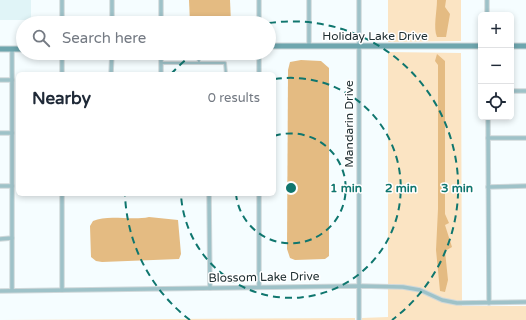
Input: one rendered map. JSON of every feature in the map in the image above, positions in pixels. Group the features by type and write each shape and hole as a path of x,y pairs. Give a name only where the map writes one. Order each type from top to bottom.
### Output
{"street":[{"path":"62,0 62,16"},
{"path":"112,0 112,16"},
{"path":"161,0 161,16"},
{"path":"259,0 259,16"},
{"path":"309,0 309,46"},
{"name":"Mandarin Drive","path":"359,0 359,320"},
{"path":"487,0 487,12"},
{"name":"Holiday Lake Drive","path":"276,46 478,46"},
{"path":"514,46 526,46"},
{"path":"0,49 16,49"},
{"path":"12,49 12,290"},
{"path":"62,60 62,72"},
{"path":"111,72 112,60"},
{"path":"161,60 161,72"},
{"path":"259,60 259,72"},
{"path":"0,80 12,80"},
{"path":"514,91 526,91"},
{"path":"488,120 489,303"},
{"path":"0,133 12,133"},
{"path":"488,138 526,138"},
{"path":"0,186 12,186"},
{"path":"488,187 526,186"},
{"path":"62,196 62,290"},
{"path":"209,196 210,288"},
{"path":"259,196 259,287"},
{"path":"0,239 12,238"},
{"name":"Blossom Lake Drive","path":"0,290 360,286 403,287 420,290 449,302 526,302"}],"lane":[{"path":"161,63 224,63 226,65 226,72"}],"shaded area":[{"path":"0,0 31,0 31,16 16,16 16,20 0,20"},
{"path":"189,0 230,0 231,16 190,16"},
{"path":"388,0 461,0 461,41 388,42"},
{"path":"437,0 446,0 445,7 450,14 446,37 437,37 436,33 435,24"},
{"path":"388,52 461,53 462,306 526,306 526,320 362,320 362,318 388,317"},
{"path":"437,54 445,61 445,214 449,223 445,225 452,247 445,251 448,280 445,292 440,291 436,250 438,209 438,65 435,61"},
{"path":"301,60 321,61 329,68 329,256 325,259 295,260 290,258 287,249 288,70 290,62"},
{"path":"149,217 178,220 181,254 179,259 102,262 96,261 91,257 90,226 93,221 106,218"},
{"path":"355,318 355,320 0,320"}]}
